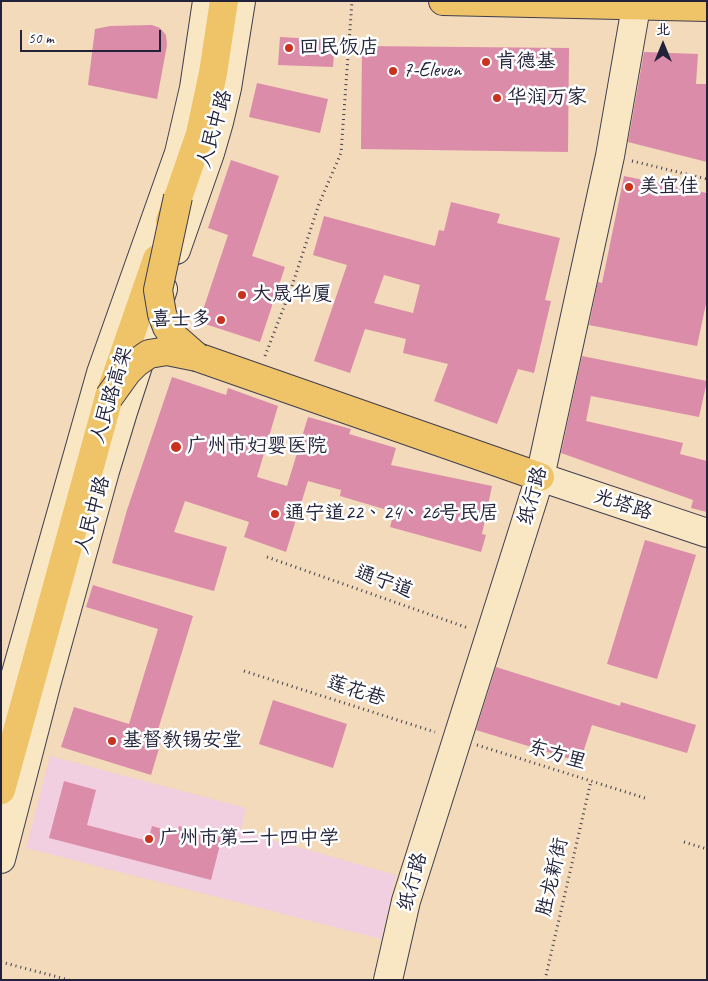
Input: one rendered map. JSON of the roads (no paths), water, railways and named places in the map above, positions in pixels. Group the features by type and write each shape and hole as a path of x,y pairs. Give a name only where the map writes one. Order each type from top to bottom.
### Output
{"main road":[{"name":"人民中路","path":"1,726 101,373 179,153 194,88 207,1"},
{"name":"人民路高架","path":"1,790 109,397 202,126 213,73 224,1"},
{"name":"人民中路","path":"1,859 46,685 107,463 145,341 219,122 227,88 241,1"},
{"path":"443,1 707,7"},
{"name":"纸行路","path":"388,980 406,901 540,477 610,156 636,4"},
{"path":"178,197 158,290 162,314 173,336 197,357"},
{"path":"109,397 136,363 149,354 167,351 197,357 540,477"},
{"name":"光塔路","path":"540,477 707,533"}],"place":[{"name":"回民饭店","path":"289,48"},
{"name":"肯德基","path":"486,62"},
{"name":"7-Eleven","path":"393,71"},
{"name":"华润万家","path":"497,98"},
{"name":"美宜佳","path":"629,187"},
{"name":"大晟华厦","path":"242,295"},
{"name":"喜士多","path":"221,320"},
{"name":"广州市妇婴医院","path":"176,447"},
{"name":"通宁道22、24、26号民居","path":"275,514"},
{"name":"基督教锡安堂","path":"112,741"},
{"name":"广州市第二十四中学","path":"149,839"}]}
